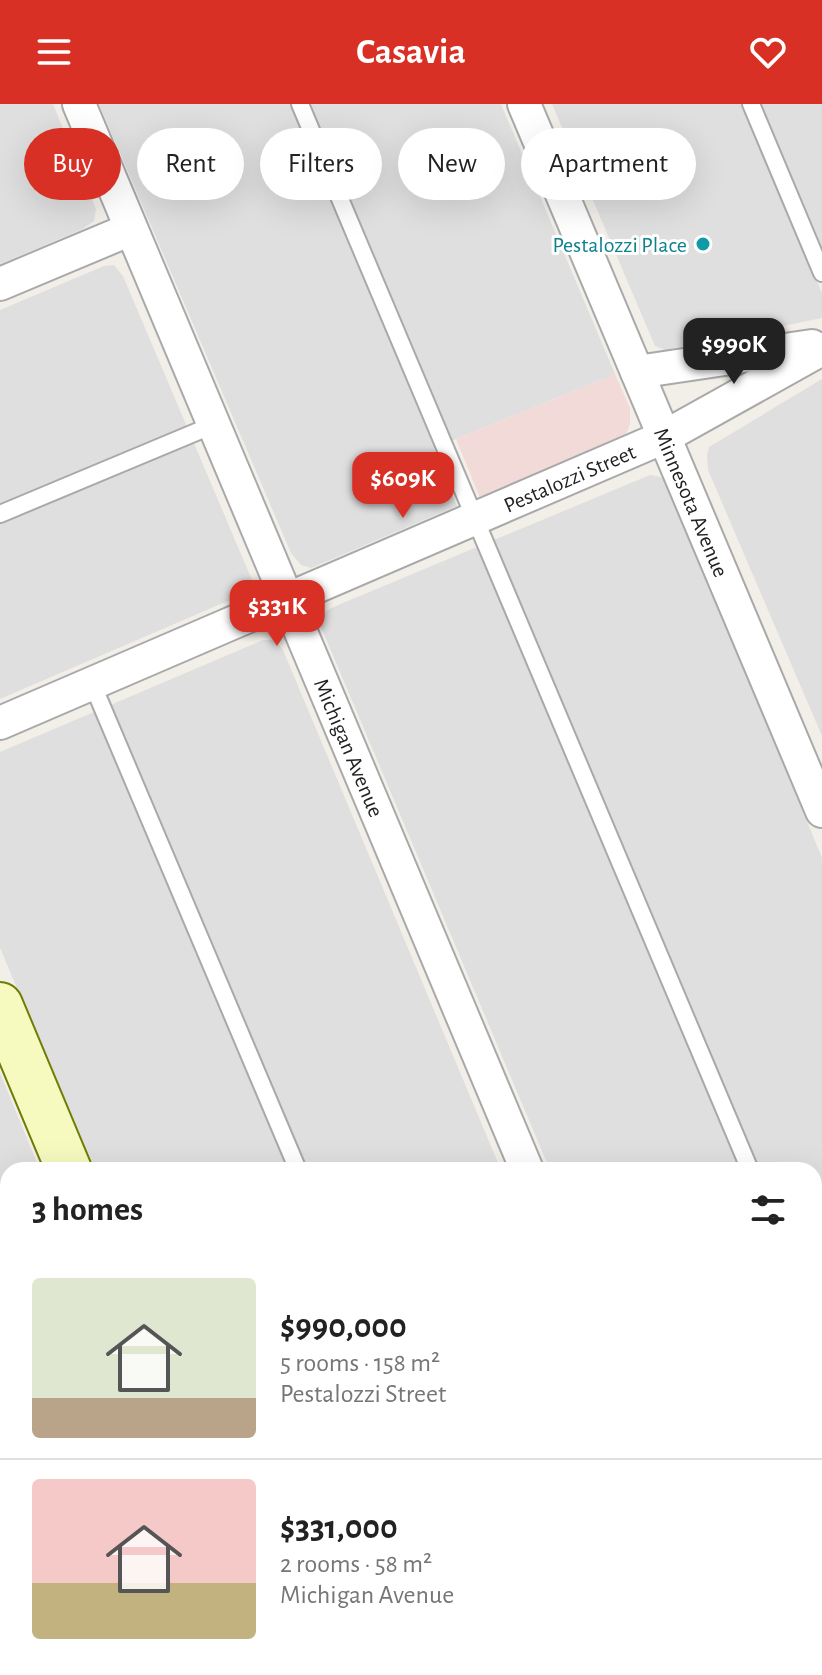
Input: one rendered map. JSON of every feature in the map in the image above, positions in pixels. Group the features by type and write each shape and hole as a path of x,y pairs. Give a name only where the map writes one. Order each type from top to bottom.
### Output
{"main road":[{"path":"0,1005 66,1162"}],"street":[{"name":"Michigan Avenue","path":"79,104 524,1162"},
{"name":"Minnesota Avenue","path":"524,104 821,808"},
{"path":"0,284 131,229"},
{"name":"Pestalozzi Street","path":"637,372 822,347"},
{"name":"Pestalozzi Street","path":"0,723 664,437 822,347"}],"lane":[{"path":"300,104 747,1162"},
{"path":"751,104 822,273"},
{"path":"0,514 213,425"},
{"path":"92,683 295,1162"}],"shaded area":[{"path":"0,104 53,104 63,128 24,128 24,200 92,200 96,209 94,221 81,230 0,264"},
{"path":"99,104 501,104 521,151 521,200 542,200 615,374 434,448 457,506 311,568 301,565 291,553 140,200 244,200 244,128 137,128 137,193 121,155 121,128 109,128"},
{"path":"552,104 822,104 822,263 811,268 822,293 822,318 665,350 655,346 593,200 696,200 696,128 562,128"},
{"path":"114,265 123,276 252,580 251,587 244,594 0,699 0,310 104,266"},
{"path":"615,374 630,408 630,424 626,434 480,498 456,439"},
{"path":"822,379 822,736 708,470 707,455 709,447"},
{"path":"650,475 661,477 670,488 822,858 822,1162 547,1162 321,627 321,615 331,608"},
{"path":"263,640 274,640 283,650 498,1162 91,1162 0,948 0,752"},
{"path":"0,1073 37,1162 0,1162"}],"place":[{"name":"Pestalozzi Place","path":"703,244"}]}
